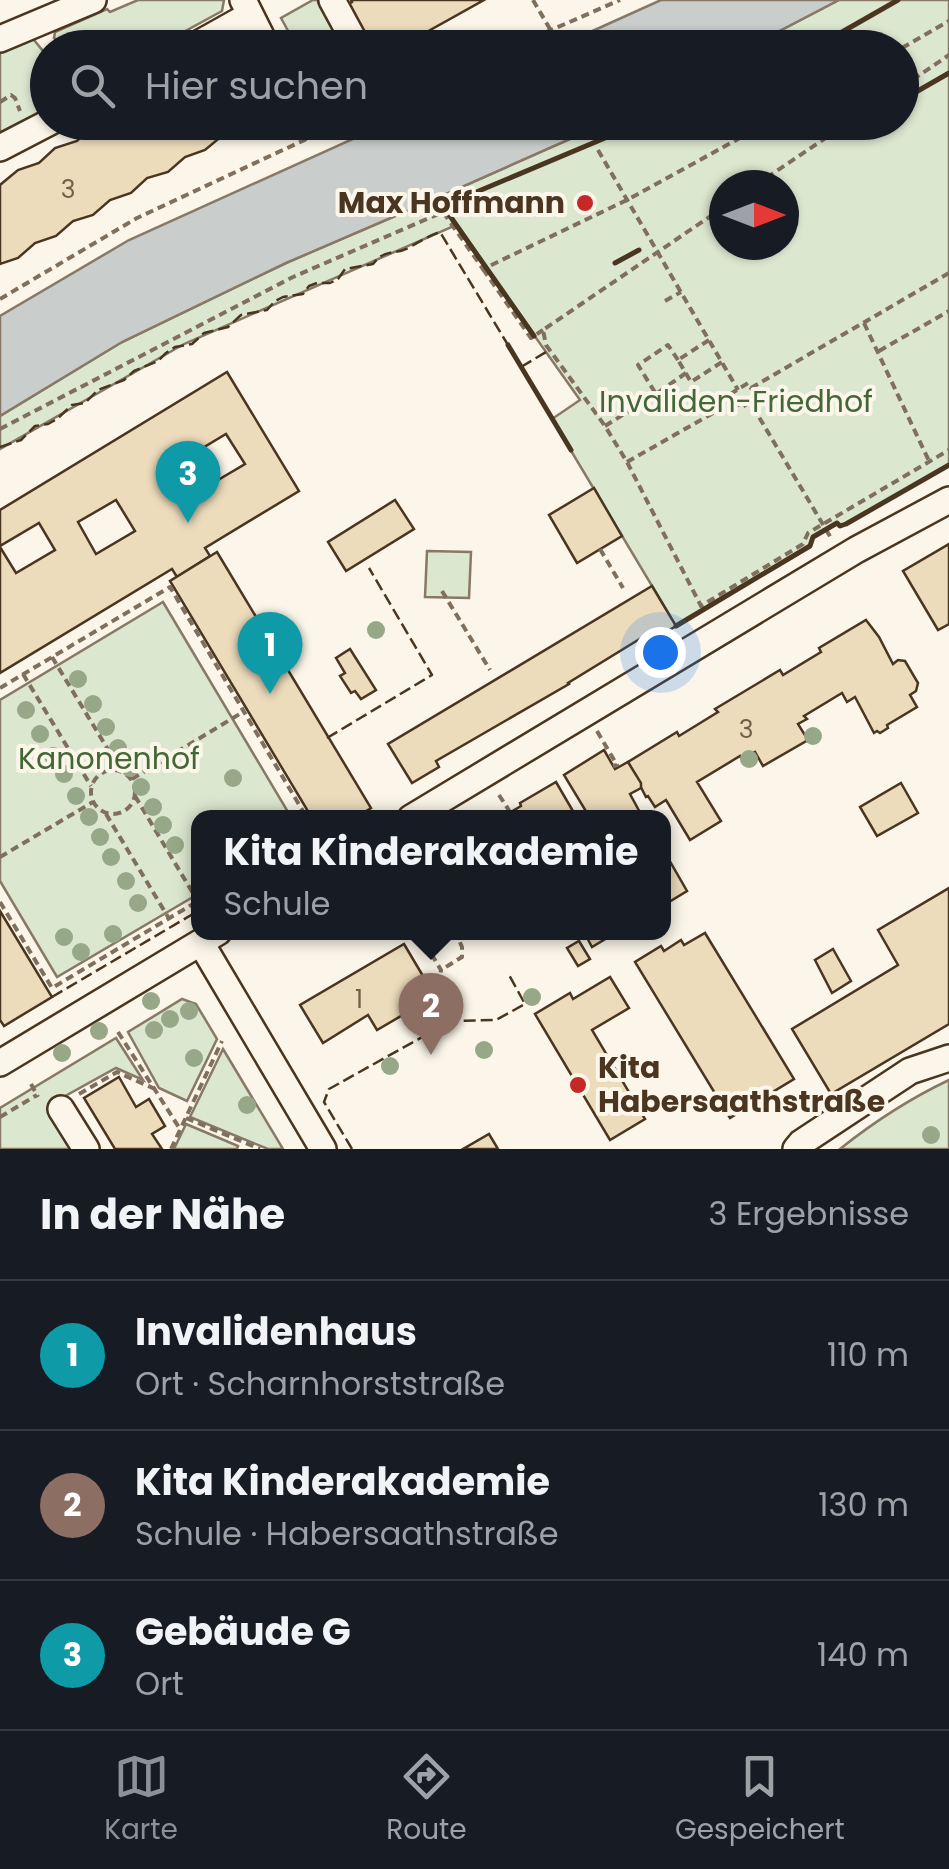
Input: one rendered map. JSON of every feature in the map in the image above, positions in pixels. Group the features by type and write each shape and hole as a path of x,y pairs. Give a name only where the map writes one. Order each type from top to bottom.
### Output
{"street":[{"path":"0,39 93,0"},
{"path":"332,0 348,30"},
{"path":"215,30 246,7 258,30"},
{"path":"0,148 30,132"},
{"path":"425,810 856,550 949,500"},
{"path":"0,1063 206,940"},
{"path":"210,940 323,1149"},
{"path":"796,1149 910,1071 949,1058"},
{"path":"68,1102 86,1149"}],"path":[{"path":"533,0 550,29 620,0"},
{"path":"598,0 603,8"},
{"path":"919,38 949,21"},
{"path":"919,76 949,56"},
{"path":"0,299 137,218 303,140"},
{"path":"483,269 627,200 736,140"},
{"path":"778,170 822,140"},
{"path":"598,150 738,390"},
{"path":"0,428 294,277 443,212 531,338 709,216"},
{"path":"751,388 949,273"},
{"path":"665,300 681,292"},
{"path":"877,352 949,311"},
{"path":"864,323 929,461"},
{"path":"543,330 546,346 628,462 701,606 802,544 808,532 949,450"},
{"path":"678,360 709,340"},
{"path":"656,394 638,365 668,346 691,382 722,362"},
{"path":"605,426 686,374"},
{"path":"748,384 751,388 758,398 741,408 732,394 748,384"},
{"path":"628,462 736,400"},
{"path":"750,402 832,540"},
{"path":"600,549 623,588"},
{"path":"0,688 170,587 302,810"},
{"path":"442,591 490,670"},
{"path":"52,657 120,771 132,779 136,790 128,809 106,814"},
{"path":"23,674 92,787 93,802 106,814 169,919"},
{"path":"132,779 243,712"},
{"path":"600,736 617,765 614,766"},
{"path":"92,787 100,775 120,771"},
{"path":"496,792 509,810"},
{"path":"135,796 191,889"},
{"path":"0,857 93,802"},
{"path":"0,902 52,988 191,905"},
{"path":"183,910 187,918"},
{"path":"423,940 440,970 434,1013"},
{"path":"427,946 437,940"},
{"path":"440,970 462,957 459,940"},
{"path":"118,1032 180,1129"},
{"path":"171,1149 222,1041"},
{"path":"68,1102 117,1072 155,1088"},
{"path":"0,1116 37,1095"},
{"path":"186,1118 245,1146 260,1149"}],"green space":[{"path":"138,0 224,0 222,11 187,30 60,30 107,9 110,12"},
{"path":"317,0 334,30 288,30 281,18"},
{"name":"Invaliden-Friedhof","path":"839,0 949,0 949,465 846,524 836,523 813,537 810,546 676,626 552,419 580,400 456,225 184,344 0,449 0,416 122,342 286,263 568,140 919,140 919,30 782,30"},
{"path":"30,40 30,121 0,138 0,50"},
{"path":"427,551 471,552 469,598 425,597"},
{"name":"Kanonenhof","path":"163,602 287,810 191,810 191,898 57,977 0,881 0,700"},
{"path":"182,999 196,1004 217,1039 187,1101 159,1088 128,1032"},
{"path":"116,1038 143,1080 116,1068 49,1105 74,1149 0,1149 0,1108"},
{"path":"223,1049 283,1149 268,1149 190,1117"},
{"path":"949,1080 949,1149 840,1149 893,1111"},
{"path":"186,1124 238,1146 237,1149 174,1149"}],"shaded area":[{"path":"661,0 839,0 782,30 595,30"},
{"path":"350,140 568,140 286,263 122,342 0,416 0,316 129,240"}],"building":[{"path":"484,0 430,30 360,30 347,5"},
{"path":"217,140 205,150 185,157 168,172 147,178 131,193 110,200 93,215 73,221 56,236 35,243 18,258 0,264 0,185 18,170 39,163 55,148 77,141"},
{"path":"227,372 299,491 205,548 210,556 177,577 172,569 0,673 0,547 16,573 55,550 39,523 0,546 0,510","holes":["226,434 245,464 189,497 171,467","116,500 135,531 96,554 78,522"]},
{"path":"594,488 622,536 577,563 549,515"},
{"path":"395,500 414,529 346,571 328,542"},
{"path":"949,544 949,624 938,630 903,571"},
{"path":"217,552 371,808 307,810 170,581"},
{"path":"652,586 676,626 647,643 643,637 436,761 439,767 412,783 388,744"},
{"path":"866,620 893,664 905,661 918,683 910,695 917,707 880,733 874,733 855,697 847,702 842,693 804,716 807,719 798,724 808,740 763,766 755,752 742,759 740,756 697,782 721,821 690,840 666,800 655,807 646,797 628,762 677,732 679,736 780,670 783,675"},
{"path":"350,649 376,690 361,699 355,691 351,693 340,676 345,673 336,658"},
{"path":"604,750 615,769 628,762 641,783 641,788 630,794 639,810 585,810 564,775"},
{"path":"556,782 572,810 514,810"},
{"path":"901,783 918,813 877,836 860,807"},
{"path":"671,863 687,891 671,901"},
{"path":"949,888 949,1024 831,1094 792,1029 898,965 878,930"},
{"path":"0,911 52,997 4,1026 0,1020"},
{"path":"705,933 794,1079 730,1118 635,962 661,946 664,951 681,940 684,945"},
{"path":"579,941 590,959 578,966 567,948"},
{"path":"404,944 426,981 404,993 413,1009 377,1030 368,1015 323,1043 300,1005"},
{"path":"833,949 851,981 832,993 815,960"},
{"path":"610,977 629,1008 592,1030 645,1119 610,1140 535,1014 570,993 573,999"},
{"path":"119,1077 136,1107 149,1099 165,1126 152,1134 162,1149 115,1149 84,1098"},
{"path":"489,1134 498,1149 463,1149"}],"fence":[{"path":"0,447 21,440 35,426 57,419 72,405 85,403 98,390 124,380 175,347 192,344 204,333 228,327 241,315 267,310 283,297 303,294 309,286 338,279 345,269 373,264 382,255 405,250 440,232 508,345"},
{"path":"521,367 546,352"},
{"path":"327,738 432,675 369,568"},
{"path":"52,997 191,915"},
{"path":"352,1149 324,1102 329,1089 451,1021 496,1020 525,1004 508,973"}],"wall":[{"path":"846,30 898,0"},
{"path":"919,90 949,73"},
{"path":"534,336 443,206 600,140"},
{"path":"615,263 639,250"},
{"path":"508,345 571,450"},
{"path":"676,626 810,546 813,537 837,523 846,524 949,465"}],"place":[{"name":"Max Hoffmann","path":"585,203"},
{"name":"Gebäude G","path":"188,523"},
{"name":"Invalidenhaus","path":"270,694"},
{"name":"Kita Kinderakademie","path":"431,1055"},
{"name":"Kita Habersaathstraße","path":"578,1085"}]}
